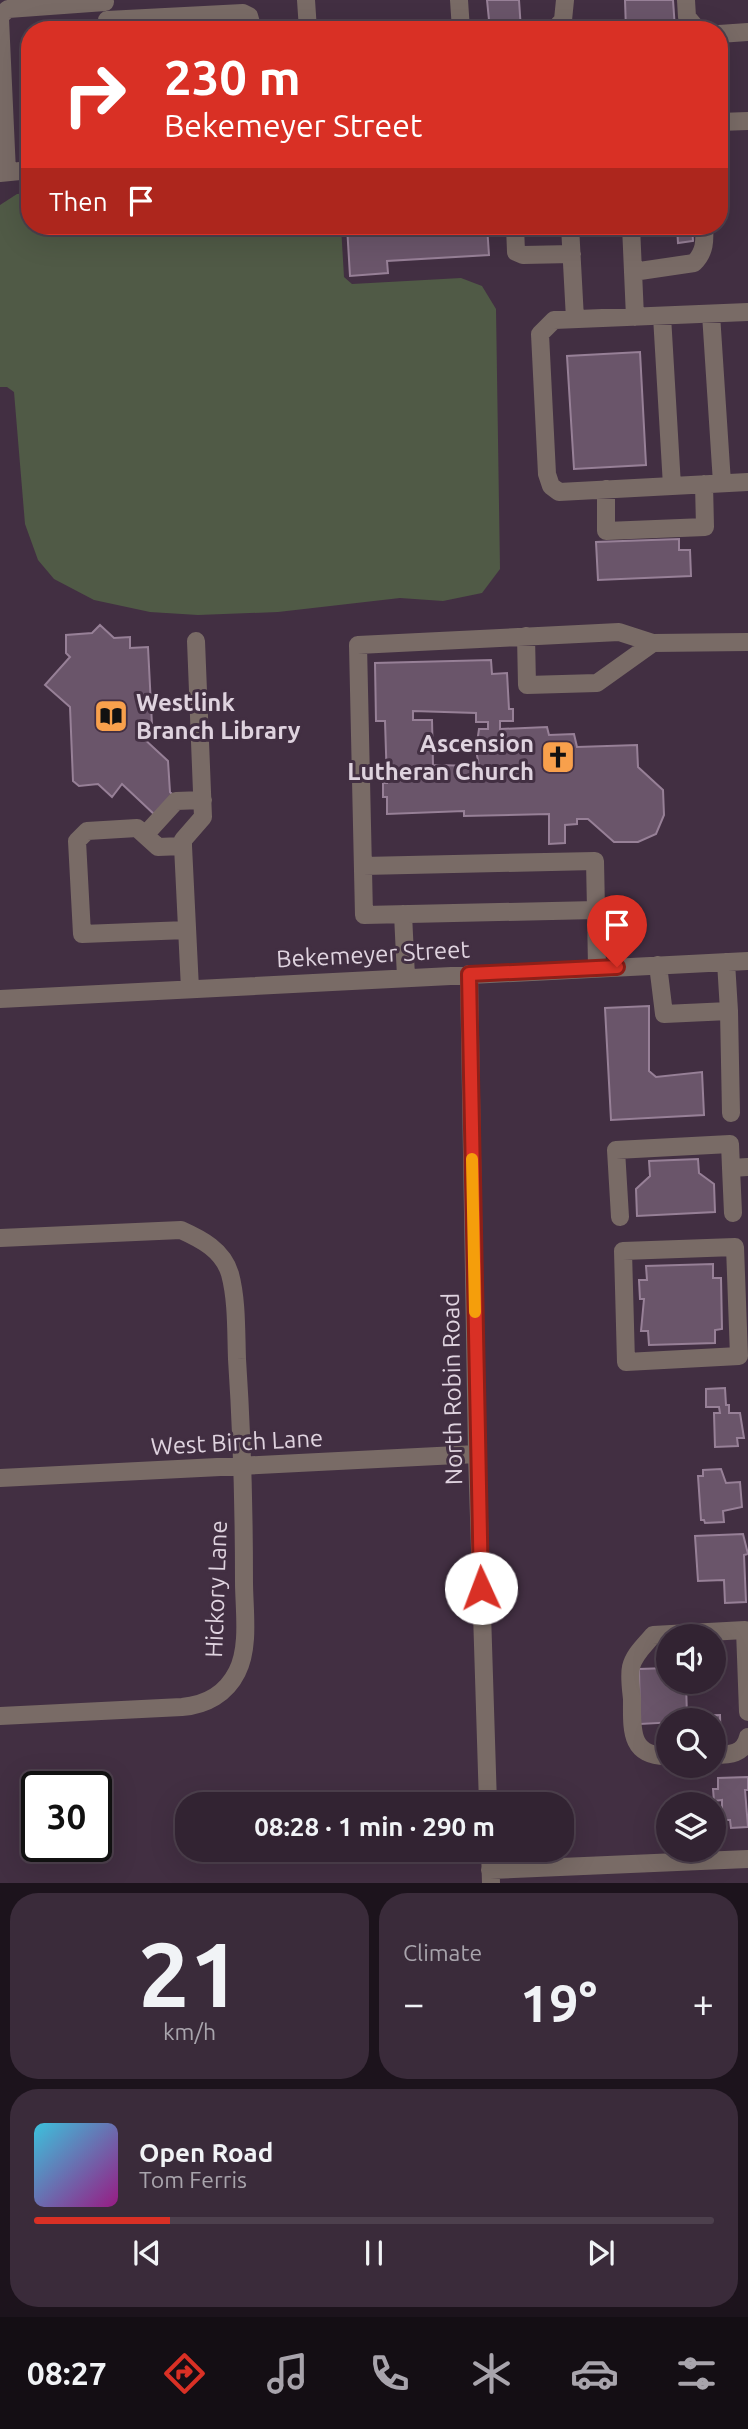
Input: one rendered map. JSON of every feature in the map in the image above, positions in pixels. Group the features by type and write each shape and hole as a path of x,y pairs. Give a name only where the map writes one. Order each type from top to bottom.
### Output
{"street":[{"path":"306,0 307,21"},
{"path":"459,0 460,21"},
{"path":"562,21 565,0"},
{"path":"686,0 687,17 690,21"},
{"path":"4,172 0,18 8,9 106,13 243,13 249,16 250,21"},
{"path":"728,33 748,32"},
{"path":"728,122 748,121"},
{"path":"515,235 516,252 523,255 572,254"},
{"path":"571,235 575,319"},
{"path":"631,235 635,317"},
{"path":"633,272 695,263 705,246 704,235"},
{"path":"748,312 554,320 540,334 547,474 551,486 559,492 748,482"},
{"path":"606,489 607,531 705,527 713,484 712,314"},
{"path":"662,316 672,486"},
{"path":"596,910 364,915 358,645 619,632 653,643 748,642"},
{"path":"526,636 527,685 597,682 653,643"},
{"path":"190,989 183,839 203,817 196,641"},
{"path":"145,835 176,801 203,800"},
{"path":"183,846 158,847 137,828 87,831 77,841 82,934 187,930"},
{"path":"363,866 595,861 597,968"},
{"path":"403,914 406,977"},
{"name":"Bekemeyer Street","path":"0,999 748,961"},
{"path":"726,962 731,1113"},
{"path":"658,965 664,1014 729,1011"},
{"name":"North Robin Road","path":"469,974 477,1454 488,1792"},
{"path":"620,1217 616,1150 730,1144 740,1167 733,1213"},
{"name":"Hickory Lane","path":"0,1238 181,1230 204,1241 222,1257 230,1274 244,1466 243,1651 238,1671 227,1686 210,1701 198,1706 0,1716"},
{"path":"735,1247 743,1303 739,1356 626,1362 622,1251 735,1247"},
{"name":"West Birch Lane","path":"0,1478 477,1454"},
{"path":"656,1756 640,1748 633,1735 631,1668 636,1656 653,1636 745,1630 748,1712"},
{"path":"726,1754 739,1752 746,1746 748,1737"},
{"path":"490,1877 748,1859"}],"green space":[{"path":"21,194 21,235 342,235 344,277 352,284 461,278 482,286 496,309 500,569 482,593 443,601 400,598 278,612 198,615 150,612 94,600 54,579 38,560 25,524 14,392 7,387 0,387 0,205"}],"building":[{"path":"487,0 519,0 520,21 489,21"},
{"path":"625,0 673,0 674,21 626,21"},
{"path":"348,235 488,235 489,255 387,261 388,273 350,276"},
{"path":"678,235 693,235 693,241 678,243"},
{"path":"640,352 646,465 574,469 567,356"},
{"path":"679,539 679,550 690,550 691,576 598,580 596,542"},
{"name":"Westlink Branch Library","path":"100,625 114,638 130,637 130,648 148,647 152,725 142,737 168,761 170,792 174,796 156,816 122,784 112,797 98,784 79,786 73,781 70,707 45,685 70,657 66,653 66,635 92,633"},
{"name":"Ascension Lutheran Church","path":"491,660 492,674 507,673 509,709 513,709 513,721 500,721 500,729 547,727 549,735 574,734 577,747 637,745 638,767 663,790 664,815 656,834 638,842 614,842 588,819 577,819 577,824 565,825 565,843 549,844 549,814 464,816 464,811 387,814 387,797 383,797 383,783 387,783 385,721 376,721 375,663","holes":["413,711 476,713 476,722 488,722 488,729 479,729 476,750 479,766 433,765 432,720 413,720"]},
{"path":"649,1006 649,1071 656,1077 702,1072 704,1115 611,1120 605,1008"},
{"path":"698,1159 699,1173 714,1184 715,1212 637,1216 636,1189 650,1176 649,1161"},
{"path":"713,1264 713,1278 721,1278 722,1329 715,1330 715,1343 649,1345 648,1331 641,1331 644,1299 640,1299 639,1280 647,1280 646,1266"},
{"path":"725,1388 729,1413 740,1413 744,1438 737,1438 738,1446 715,1447 714,1413 720,1413 719,1407 706,1407 706,1389"},
{"path":"721,1469 726,1483 740,1482 742,1507 723,1511 724,1522 705,1523 701,1520 698,1476 703,1476 703,1470"},
{"path":"743,1534 748,1554 744,1555 746,1602 725,1603 724,1580 698,1581 695,1536"},
{"path":"656,1668 656,1694 686,1694 687,1708 656,1708 656,1723 640,1724 639,1669"},
{"path":"748,1777 748,1790 745,1790 748,1827 731,1828 730,1820 726,1820 726,1792 713,1792 713,1789 718,1789 718,1778"}],"slow traffic":[{"path":"472,1159 475,1312"}],"place":[{"name":"Westlink Branch Library","path":"111,716"},
{"name":"Ascension Lutheran Church","path":"558,757"}],"route":[{"path":"481,1588 469,974 617,967"}]}
